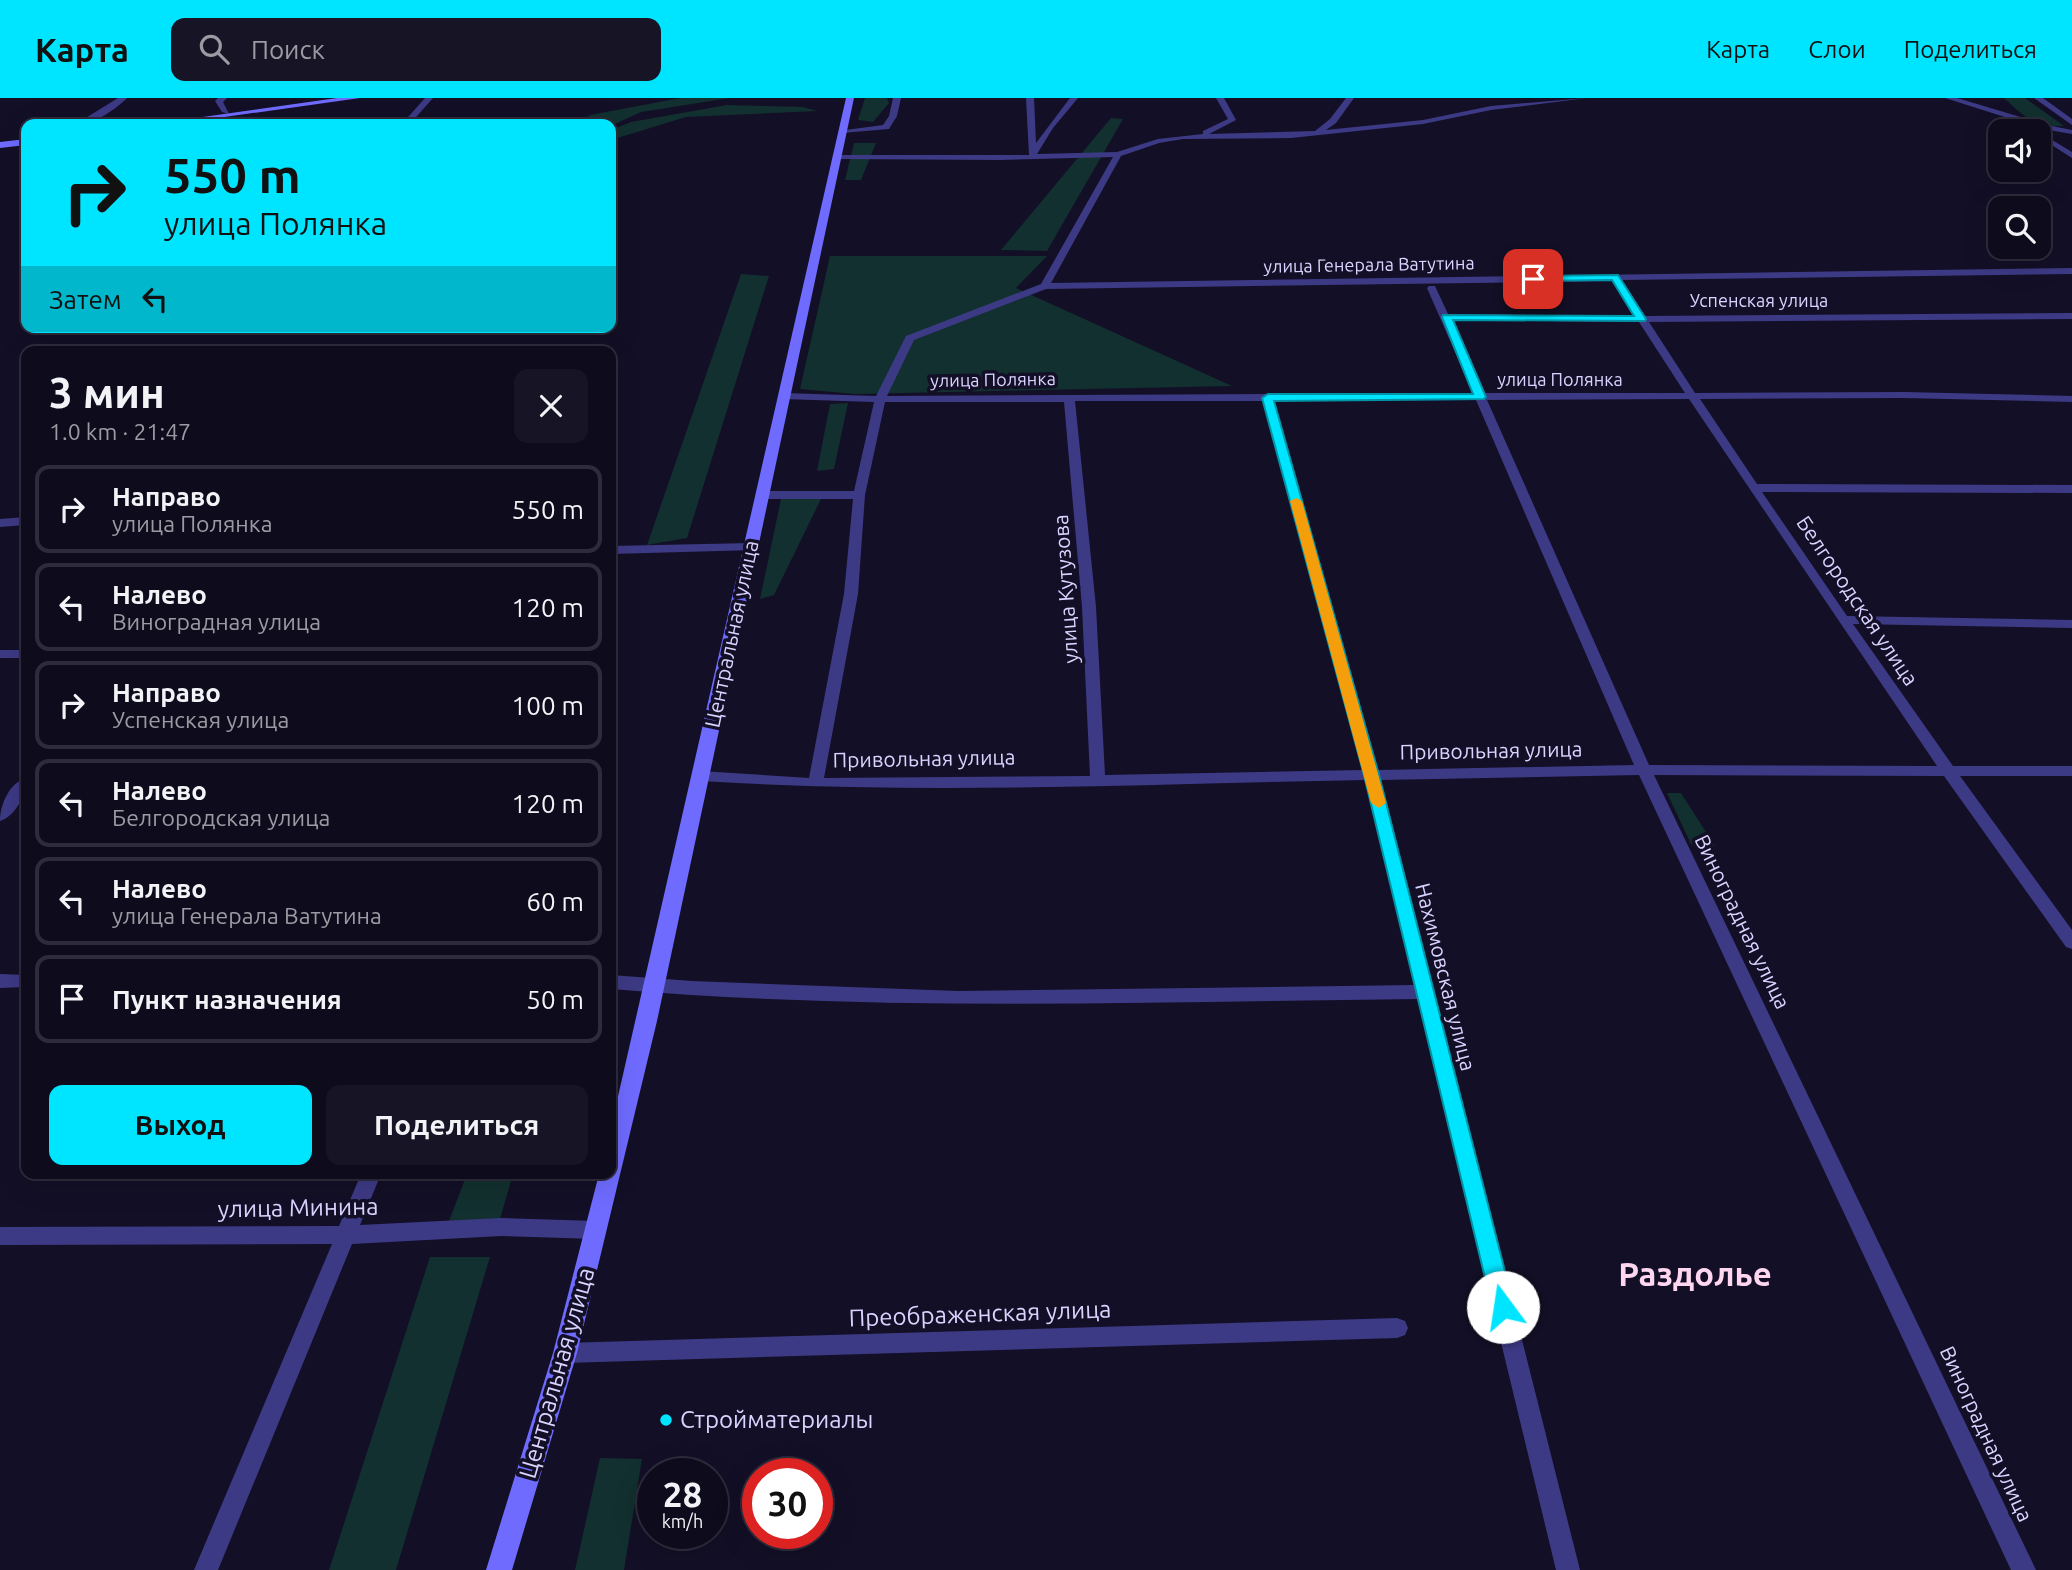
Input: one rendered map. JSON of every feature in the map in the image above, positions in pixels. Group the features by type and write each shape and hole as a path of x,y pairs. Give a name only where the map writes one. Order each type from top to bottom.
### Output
{"main road":[{"path":"195,119 356,98"},
{"name":"Центральная улица","path":"616,1148 647,1021 850,98"},
{"path":"0,145 21,143"},
{"name":"Центральная улица","path":"499,1570 565,1353 608,1179"}],"street":[{"path":"89,119 123,98"},
{"path":"222,98 219,101 226,112"},
{"path":"410,119 429,98"},
{"path":"842,131 886,127 893,116 897,98"},
{"path":"1030,98 1033,155"},
{"path":"1033,155 1050,127 1074,98"},
{"path":"1200,136 1232,120 1220,98"},
{"path":"1316,134 1333,121 1350,98"},
{"path":"1483,98 1491,108"},
{"path":"836,157 1000,159 1033,155 1118,154 1158,141 1200,136 1316,134 1423,122 1491,108 1583,98"},
{"path":"1949,98 2017,119"},
{"path":"2038,98 2072,123"},
{"path":"2008,106 2022,119"},
{"path":"2051,127 2072,132"},
{"path":"2051,142 2072,156"},
{"path":"816,783 851,594 859,495 880,399 909,338 1045,286 1118,154"},
{"name":"улица Генерала Ватутина","path":"1045,286 2072,271"},
{"name":"Белгородская улица","path":"1615,277 1691,397 1946,769 2072,943"},
{"name":"Виноградная улица","path":"1432,288 1644,770 2024,1570"},
{"name":"Успенская улица","path":"1447,317 1641,319 2072,316"},
{"name":"улица Полянка","path":"783,396 880,399 1904,395 2072,399"},
{"name":"улица Кутузова","path":"1069,397 1089,607 1098,779"},
{"name":"Нахимовская улица","path":"1268,398 1372,775 1568,1570"},
{"path":"1755,488 2072,489"},
{"path":"761,495 859,495"},
{"path":"0,523 21,521"},
{"path":"616,550 751,547"},
{"path":"1844,620 2072,624"},
{"path":"0,654 21,654"},
{"name":"Привольная улица","path":"701,776 816,783 1644,770 2072,771"},
{"path":"0,816 13,801"},
{"path":"0,981 21,982"},
{"path":"616,982 692,988 958,998 1425,992"},
{"path":"206,1570 369,1179"},
{"name":"улица Минина","path":"0,1236 347,1235 501,1227 596,1230"},
{"name":"Преображенская улица","path":"565,1353 1397,1328"}],"green space":[{"path":"680,98 730,98 641,112 616,124 616,119 586,119 590,115"},
{"path":"865,98 887,98 889,103 873,122 858,120"},
{"path":"2004,98 2025,98 2064,126 2051,126 2051,119 2030,119"},
{"path":"727,105 803,107 817,111 686,117 616,138 616,128 631,122"},
{"path":"1111,118 1123,119 1047,251 1001,250"},
{"path":"854,143 876,143 861,180 845,180"},
{"path":"830,256 1047,256 1016,288 1232,386 855,394 800,389"},
{"path":"741,274 769,276 687,538 647,545"},
{"path":"848,403 834,469 817,471 830,404"},
{"path":"781,499 821,499 774,595 760,599"},
{"path":"1667,793 1681,793 1715,846 1691,844"},
{"path":"465,1179 512,1179 500,1219 449,1221"},
{"path":"430,1257 490,1257 396,1570 329,1570"},
{"path":"600,1458 637,1459 637,1490 624,1570 575,1570"}],"slow traffic":[{"path":"1296,501 1379,803"}],"place":[{"name":"Стройматериалы","path":"666,1420"}],"district":[{"name":"Раздолье","path":"1695,1274"}],"route":[{"path":"1503,1307 1372,775 1268,398 1480,397 1447,317 1641,319 1615,277 1533,279"}]}
